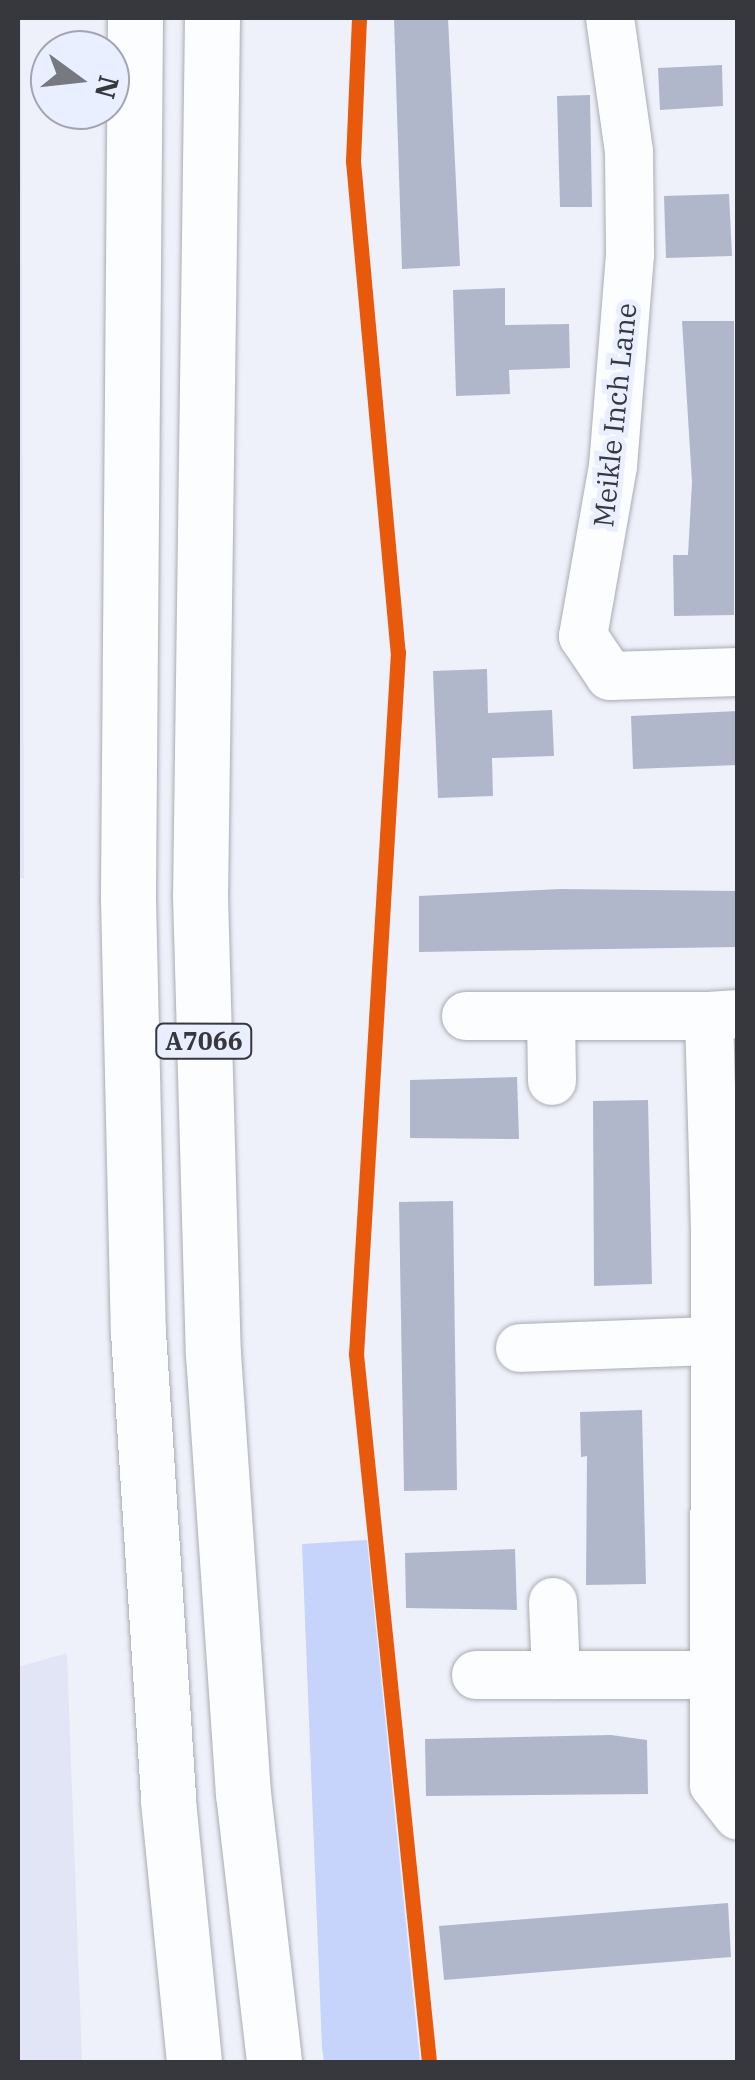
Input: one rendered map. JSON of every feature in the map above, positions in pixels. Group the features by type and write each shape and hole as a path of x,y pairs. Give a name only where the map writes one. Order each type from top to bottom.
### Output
{"main road":[{"name":"A7066","path":"135,18 128,898 138,1332 168,1801 194,2062"},
{"name":"A7066","path":"212,18 200,895 212,1334 243,1793 274,2062"}],"street":[{"name":"Meikle Inch Lane","path":"610,18 629,152 629,273 613,466 583,636 610,676 738,672"},
{"path":"466,1016 724,1015 726,1237 715,1340 726,1450 714,1674 714,1785 738,1816"},
{"path":"551,1016 552,1081"},
{"path":"520,1348 715,1340"},
{"path":"553,1602 556,1675"},
{"path":"476,1675 714,1674"}],"shaded area":[{"path":"21,18 24,878 18,878"},
{"path":"367,1540 420,2062 324,2062 322,2048 302,1544"},
{"path":"67,1653 82,2062 18,2062 18,1667"}],"building":[{"path":"394,18 448,18 460,266 402,269"},
{"path":"722,65 723,106 660,110 658,68"},
{"path":"590,95 592,207 560,207 557,96"},
{"path":"729,194 732,256 666,258 664,196"},
{"path":"505,288 505,325 569,324 570,368 509,370 510,394 456,396 453,290"},
{"path":"682,321 734,321 734,615 674,616 673,555 688,555 692,482"},
{"path":"487,669 488,713 552,710 554,756 492,758 493,796 438,798 433,671"},
{"path":"738,711 738,765 633,769 631,716"},
{"path":"561,889 738,891 738,947 419,952 419,896"},
{"path":"517,1077 519,1139 410,1138 410,1080"},
{"path":"648,1100 652,1284 594,1286 593,1101"},
{"path":"453,1201 457,1490 404,1491 399,1202"},
{"path":"642,1410 646,1584 586,1585 587,1456 581,1457 580,1412"},
{"path":"515,1549 517,1610 406,1608 405,1553"},
{"path":"611,1735 647,1740 648,1794 426,1796 425,1739"},
{"path":"728,1903 731,1957 444,1980 439,1926"}],"cycle path":[{"path":"359,18 353,161 398,652 356,1354 429,2062"}]}
